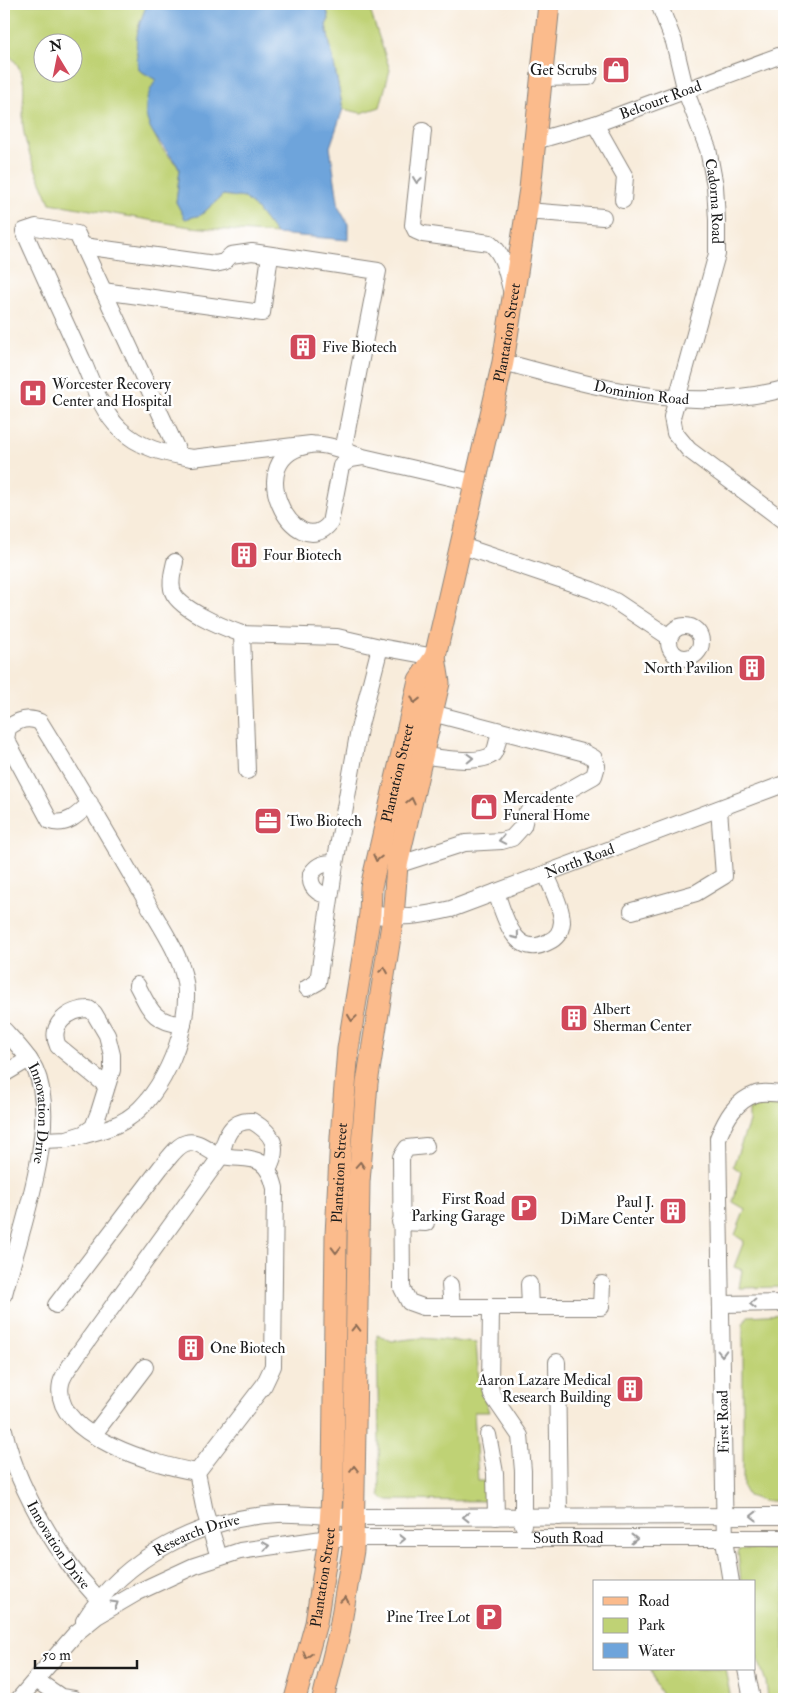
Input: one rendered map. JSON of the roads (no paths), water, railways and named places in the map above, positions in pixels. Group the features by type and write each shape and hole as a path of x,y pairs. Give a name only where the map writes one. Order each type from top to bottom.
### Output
{"main road":[{"name":"Plantation Street","path":"295,1699 316,1624 329,1538 333,1482 336,1235 341,1137 348,1049 370,914 371,887 419,680 435,656 462,546 503,362 536,141 549,4"},
{"name":"Plantation Street","path":"323,1699 339,1634 353,1539 359,1173 369,1065 393,918 397,865 439,682 435,656"}],"street":[{"name":"Cadorna Road","path":"660,4 674,42 686,92 708,150 715,186 716,254 672,417 675,433 689,450 784,521"},
{"name":"Belcourt Road","path":"536,141 595,124 686,92 784,54"},
{"path":"542,78 589,77"},
{"path":"595,124 625,177 623,200"},
{"path":"423,131 413,225 416,231 423,234 490,243 496,248 502,258 513,297"},
{"path":"527,210 603,217"},
{"path":"180,456 77,234 70,231 36,227 24,231 110,417 132,439 164,453 180,456 192,458 311,444 476,483"},
{"path":"82,246 216,264 224,262 231,255 241,252 378,271 342,451"},
{"path":"103,291 262,313 270,255"},
{"name":"Dominion Road","path":"503,362 630,394 676,400 744,398 784,389"},
{"path":"311,444 289,454 278,465 275,472 278,500 289,520 305,533 318,534 330,523 341,466 351,459 363,457"},
{"path":"462,546 592,590 614,601 669,637"},
{"path":"175,562 171,579 174,596 186,607 242,634 337,637 380,647 435,656"},
{"path":"242,634 247,771"},
{"path":"307,988 318,982 335,864 359,729 380,647"},
{"path":"397,865 465,843 502,841 512,838 519,833 526,814 594,776 596,763 590,755 432,713"},
{"path":"42,1140 78,1137 129,1118 146,1101 172,1061 183,1025 187,1003 185,981 181,966 90,802 40,722 31,718 20,720 8,728 6,739 50,821 56,823 72,818 90,802"},
{"path":"422,755 463,759 486,756 494,752 500,731"},
{"name":"North Road","path":"370,914 393,918 422,916 451,909 784,784"},
{"path":"632,911 696,893 724,876 719,809"},
{"path":"330,896 318,892 312,885 311,874 320,865 327,863 335,864"},
{"path":"496,892 513,936 522,944 532,947 545,944 556,938 561,930 562,919 546,874"},
{"path":"137,985 154,1015 164,1023 183,1025"},
{"path":"78,1137 93,1127 107,1086 112,1060 106,1035 94,1013 89,1009 71,1012 58,1025 55,1035 58,1046 107,1086"},
{"name":"Innovation Drive","path":"4,1030 29,1059 37,1075 43,1096 42,1140 4,1294"},
{"path":"4,1074 29,1059"},
{"name":"First Road","path":"731,1580 725,1539 718,1138 727,1116 738,1105 757,1094 784,1094"},
{"path":"197,1472 174,1468 134,1456 94,1434 67,1414 63,1407 60,1391 66,1373 221,1156 232,1127 238,1122 252,1122 272,1139 276,1148 274,1158 268,1169"},
{"path":"56,1305 178,1148 186,1143 193,1143 221,1156 252,1158 268,1169 274,1188 274,1366 264,1385 197,1472"},
{"path":"426,1146 407,1148 400,1157 402,1288 406,1299 423,1307 601,1307 602,1284"},
{"path":"400,1222 426,1222"},
{"path":"529,1284 530,1307"},
{"path":"450,1285 452,1306"},
{"path":"721,1304 784,1303"},
{"path":"491,1307 490,1386 492,1394 520,1436 524,1471 524,1538"},
{"path":"557,1362 559,1517"},
{"path":"94,1434 145,1367"},
{"name":"Innovation Drive","path":"4,1430 10,1454 30,1500 72,1568 98,1599"},
{"path":"488,1435 495,1473 496,1517"},
{"path":"495,1473 524,1471"},
{"path":"197,1472 209,1526 219,1556"},
{"name":"Research Drive","path":"19,1699 76,1633 98,1599 118,1579 147,1557 178,1540 209,1526 276,1514 303,1513 330,1517 354,1517"},
{"name":"South Road","path":"354,1517 784,1516"},
{"name":"Research Drive","path":"76,1633 97,1616 125,1598 219,1556 256,1548 329,1538 353,1539"},
{"name":"South Road","path":"353,1539 784,1538"},
{"path":"746,1670 752,1699"},
{"path":"36,1680 65,1698"}],"water":[{"path":"147,4 326,4 329,19 326,25 343,109 330,147 339,208 348,224 348,240 276,234 255,207 245,198 223,195 201,215 185,219 176,202 180,169 156,138 147,118 146,106 149,94 156,80 139,70 136,43 138,29"}],"place":[{"name":"Get Scrubs","path":"616,70"},
{"name":"Five Biotech","path":"303,347"},
{"name":"Worcester Recovery Center and Hospital","path":"33,393"},
{"name":"Four Biotech","path":"244,555"},
{"name":"North Pavilion","path":"752,668"},
{"name":"Mercadente Funeral Home","path":"484,807"},
{"name":"Two Biotech","path":"268,821"},
{"name":"Albert Sherman Center","path":"574,1018"},
{"name":"First Road Parking Garage","path":"524,1208"},
{"name":"Paul J. DiMare Center","path":"673,1211"},
{"name":"One Biotech","path":"191,1348"},
{"name":"Aaron Lazare Medical Research Building","path":"630,1389"},
{"name":"Pine Tree Lot","path":"489,1617"}]}
